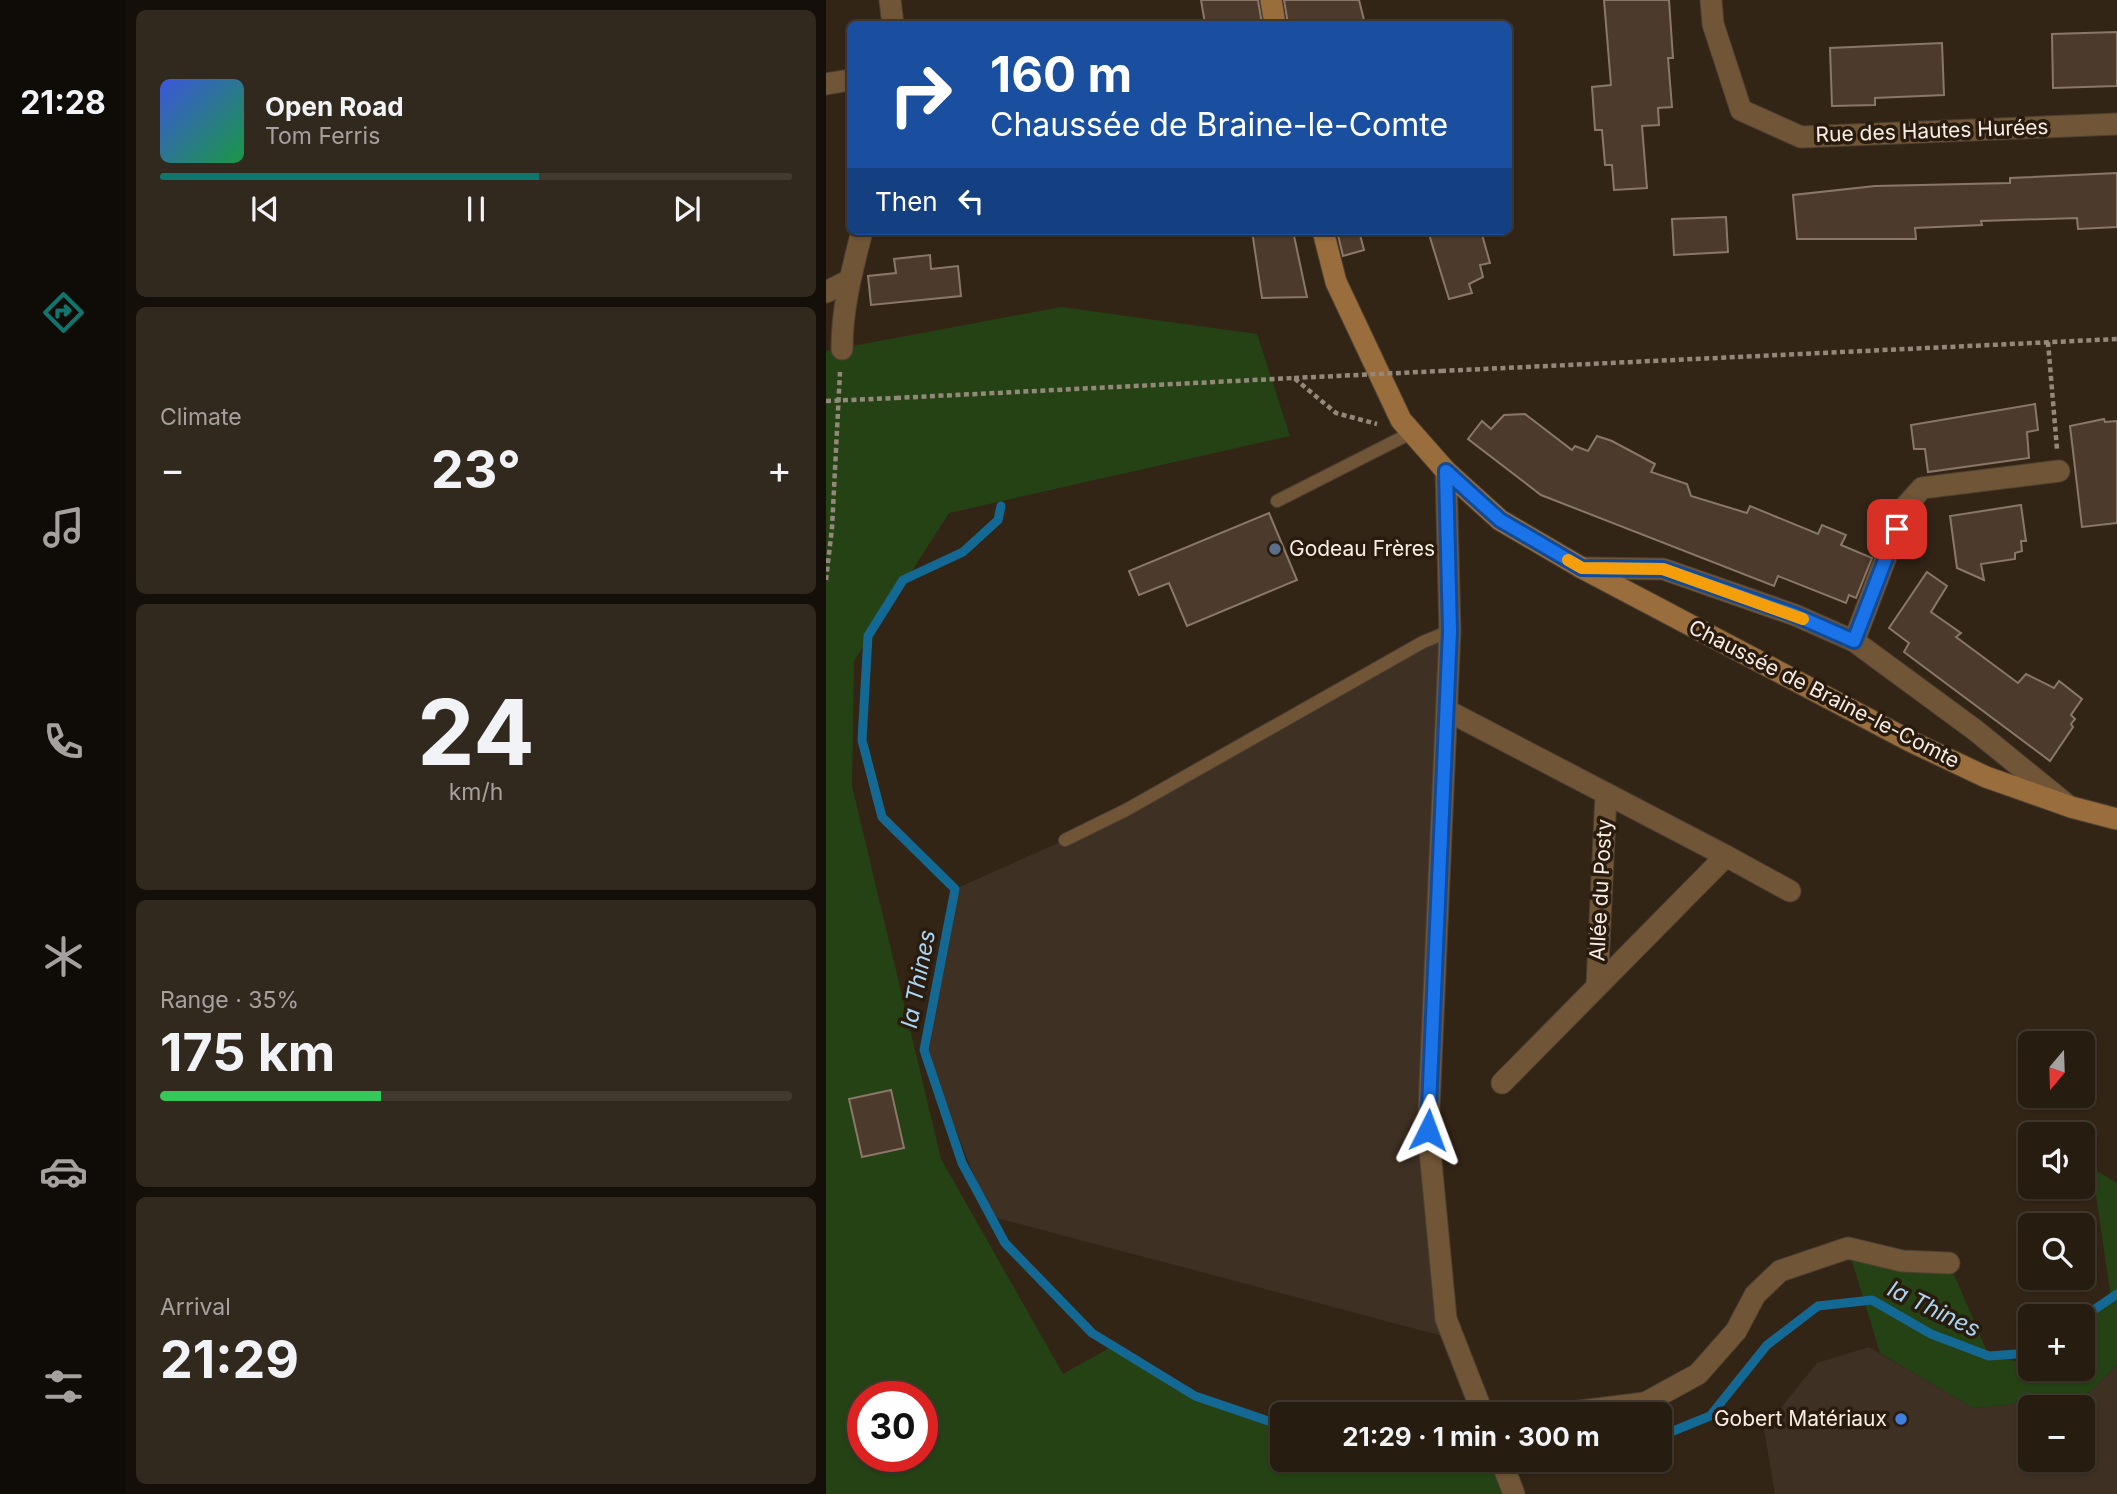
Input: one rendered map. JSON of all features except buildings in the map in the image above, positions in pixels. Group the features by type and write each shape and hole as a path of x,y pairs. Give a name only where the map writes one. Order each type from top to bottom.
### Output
{"street":[{"path":"890,0 893,21"},
{"path":"1271,0 1274,21"},
{"name":"Rue des Hautes Hurées","path":"1711,0 1713,23 1741,110 1801,136 2117,124"},
{"path":"826,84 847,80"},
{"path":"842,349 842,322 848,281 861,235"},
{"name":"Chaussée de Braine-le-Comte","path":"1324,235 1336,282 1406,427 1446,471 1500,520 1582,568 1910,741 1986,777 2071,807 2117,819"},
{"path":"826,292 848,281"},
{"path":"1446,471 1450,631 1448,711 1428,1130 1446,1319 1478,1402"},
{"path":"1854,641 1905,507 1922,488 2059,471"},
{"name":"Chaussée de Braine-le-Comte","path":"1582,568 1663,569 1795,615 1854,641 1975,730 2071,807"},
{"name":"Allée du Posty","path":"1448,711 1790,891"},
{"name":"Allée du Posty","path":"1597,986 1606,794"},
{"name":"Allée du Posty","path":"1502,1083 1726,856"},
{"path":"1647,1402 1698,1374 1736,1331 1755,1295 1780,1271 1848,1248 1902,1261 1949,1263"},
{"path":"1506,1472 1514,1494"}],"lane":[{"path":"1277,501 1406,427"},
{"path":"1065,840 1126,810 1423,642 1450,631"}],"path":[{"path":"826,401 2117,339"},
{"path":"2048,342 2059,471"},
{"path":"826,580 832,528 842,349"},
{"path":"1294,378 1336,413 1372,424 1406,427"}],"shaded area":[{"path":"1450,631 1428,1130 1454,1339 990,1216 924,1050 955,889 1065,840"},
{"name":"Gobert Matériaux","path":"1869,1347 1973,1408 2018,1404 2018,1472 2095,1472 2095,1395 2086,1395 2117,1365 2117,1494 1775,1494 1764,1429 1817,1363"}],"green space":[{"path":"1061,307 1257,334 1290,436 949,513 854,661 852,786 941,1159 1063,1374 1113,1346 1195,1396 1270,1422 1270,1472 1493,1472 1513,1494 826,1494 826,351"},
{"path":"2095,1170 2117,1183 2117,1365 2086,1395 2018,1395 2018,1404 1973,1408 1880,1353 1848,1248 1949,1263 1989,1356 2018,1362 2018,1381 2095,1381 2095,1315 2111,1297 2095,1188"}],"waterway":[{"name":"la Thines","path":"1001,506 998,520 963,552 903,580 868,636 862,740 882,817 955,889 924,1050 962,1163 1005,1243 1092,1333 1195,1396 1270,1422"},
{"name":"la Thines","path":"2095,1309 2117,1294"},
{"name":"la Thines","path":"1672,1432 1710,1416 1767,1345 1818,1306 1872,1300 1931,1334 1989,1356 2018,1354"}],"slow traffic":[{"path":"1568,560 1582,568 1663,569 1803,619"}],"place":[{"name":"Godeau Frères","path":"1275,549"},
{"name":"Gobert Matériaux","path":"1901,1419"}],"route":[{"path":"1428,1130 1450,631 1446,471 1500,520 1582,568 1663,569 1795,615 1854,641 1897,529"}]}
